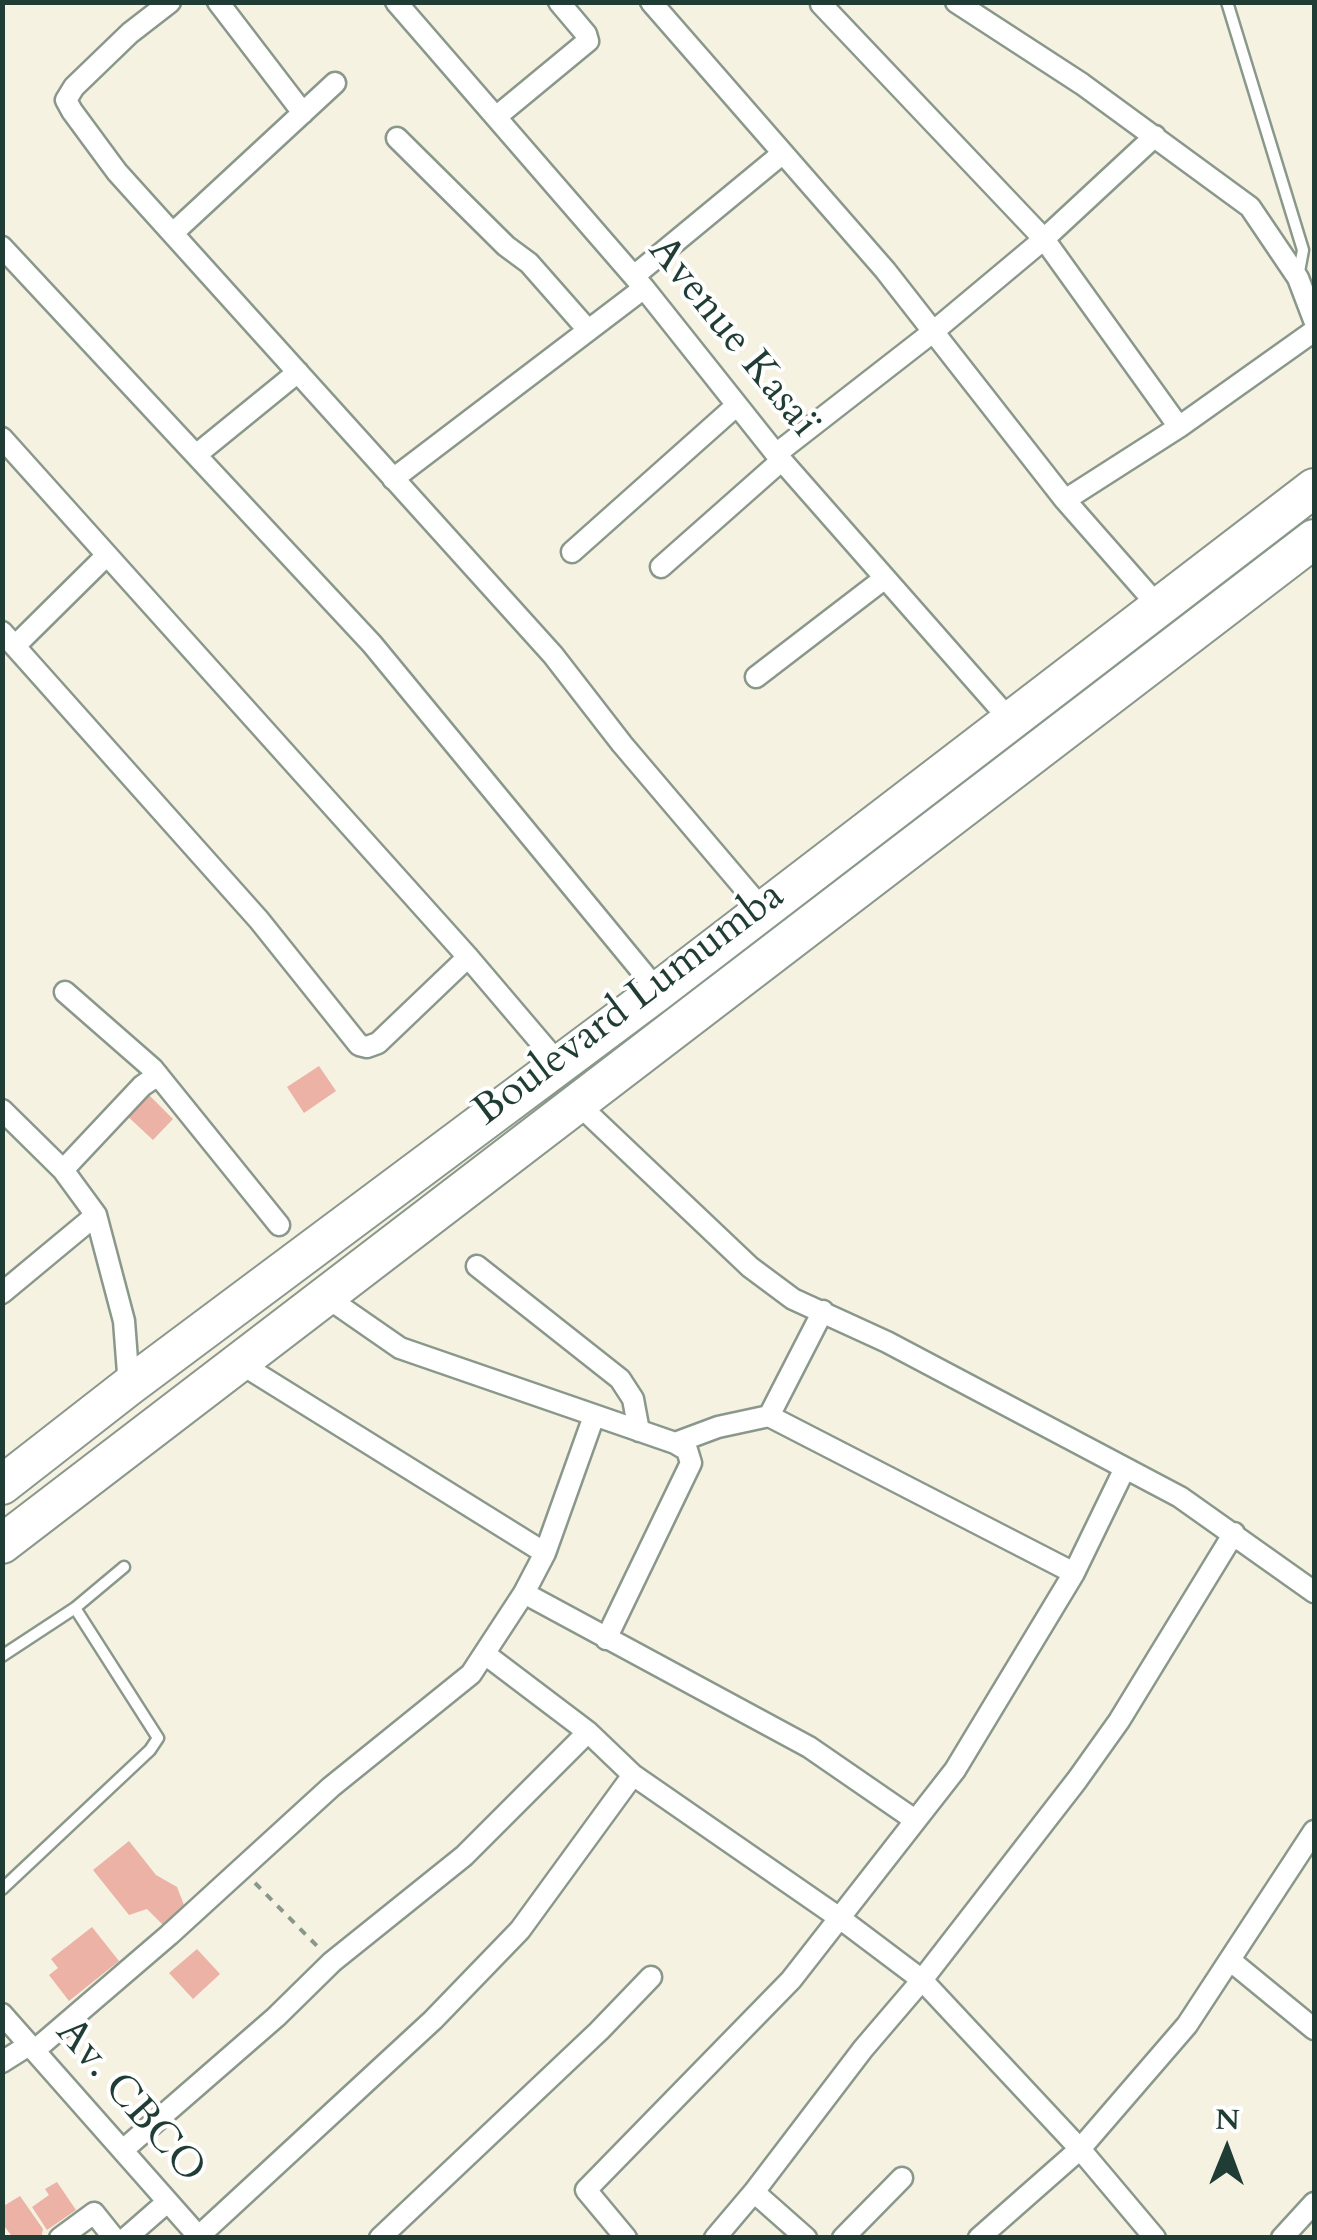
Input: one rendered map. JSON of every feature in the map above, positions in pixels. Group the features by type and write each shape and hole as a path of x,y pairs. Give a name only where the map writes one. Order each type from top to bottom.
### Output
{"highway":[{"name":"Boulevard Lumumba","path":"2,1485 658,991 1314,488"},
{"name":"Boulevard Lumumba","path":"2,1544 1314,539"}],"street":[{"path":"170,2 130,33 74,87 66,100 118,172 553,655 622,744 763,910"},
{"path":"218,2 303,113"},
{"name":"Avenue Kasaï","path":"396,2 639,282 779,457 1010,720"},
{"path":"496,117 588,41 558,2"},
{"path":"651,2 934,332 1065,500 1159,607"},
{"path":"956,2 1082,84 1250,207 1298,278 1314,320"},
{"path":"821,4 1044,238 1179,427"},
{"path":"174,233 335,84"},
{"path":"662,566 779,457 1044,238 1154,136"},
{"path":"397,138 506,246 529,263 588,330"},
{"path":"393,479 588,330 782,153"},
{"path":"2,247 372,644 658,991"},
{"path":"1065,500 1179,427 1314,331"},
{"path":"196,455 298,372"},
{"path":"572,552 737,405"},
{"path":"2,438 468,957 559,1064"},
{"path":"107,555 9,639 258,920 359,1045 367,1047 388,1035 468,957"},
{"path":"756,677 886,578"},
{"path":"65,992 158,1075 279,1225"},
{"path":"62,1170 142,1086 158,1075"},
{"path":"576,1102 750,1267 793,1299 1180,1497 1314,1592"},
{"path":"2,1110 62,1170 96,1215 124,1321 129,1386"},
{"path":"2,1293 96,1215"},
{"path":"477,1266 620,1379 633,1399 639,1431"},
{"path":"324,1296 400,1348 687,1450 691,1464 606,1638"},
{"path":"769,1416 823,1311"},
{"path":"238,1362 545,1552"},
{"path":"2,2062 32,2048 331,1787 459,1686 485,1654 545,1552 594,1416"},
{"path":"675,1443 718,1427 769,1416 1074,1573"},
{"path":"626,2238 586,2190 791,1980 955,1770 1074,1573 1125,1468"},
{"path":"715,2238 1021,1854 1119,1721 1234,1533"},
{"path":"524,1593 809,1747 914,1820"},
{"path":"485,1654 588,1732 634,1775 922,1980 1080,2149 1153,2237"},
{"path":"122,2150 276,2017 332,1962 464,1856 588,1732"},
{"path":"199,2237 433,2020 520,1930 634,1775"},
{"path":"979,2238 1080,2149 1187,2026 1314,1831"},
{"path":"1232,1961 1314,2029"},
{"path":"380,2238 600,2031 651,1976"},
{"name":"Av. CBCO","path":"2,2014 199,2237"},
{"path":"843,2238 902,2178"},
{"path":"754,2192 806,2238"},
{"path":"126,2238 166,2203"},
{"path":"1282,2238 1314,2203"},
{"path":"60,2238 94,2213 114,2238"}],"lane":[{"path":"1226,2 1302,250 1298,278"},
{"path":"2,1656 74,1608 124,1567"},
{"path":"2,1889 150,1750 158,1738 74,1608"}],"path":[{"path":"241,1868 332,1962"}],"building":[{"path":"319,1066 336,1091 304,1113 287,1087"},
{"path":"145,1091 173,1119 153,1140 124,1113"},
{"path":"129,1841 156,1875 177,1887 184,1905 163,1925 147,1909 129,1915 93,1870"},
{"path":"92,1927 119,1961 69,2001 49,1975 58,1968 51,1959"},
{"path":"197,1949 220,1974 193,1999 169,1973"},
{"path":"57,2182 76,2210 47,2230 32,2207 49,2195 45,2189"},
{"path":"20,2196 43,2229 41,2238 13,2238 2,2223 2,2207"}]}
